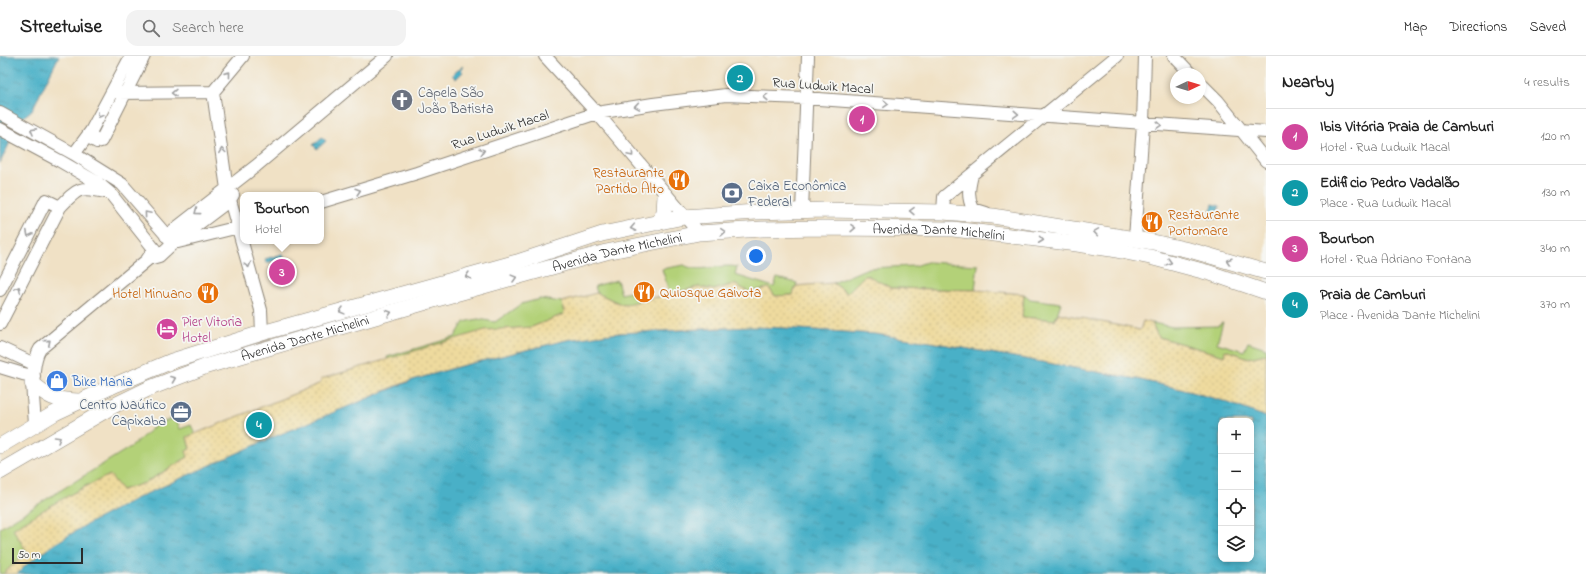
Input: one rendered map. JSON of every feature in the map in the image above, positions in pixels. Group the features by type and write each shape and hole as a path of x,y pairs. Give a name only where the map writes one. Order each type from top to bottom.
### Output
{"main road":[{"path":"658,223 664,212 665,195"},
{"name":"Avenida Dante Michelini","path":"0,446 35,424 79,402 172,361 262,333 517,262 602,234 684,217 802,210 943,212 993,216 1135,238 1193,251 1266,272"},
{"name":"Avenida Dante Michelini","path":"0,472 114,406 150,388 207,366 437,299 606,252 699,233 762,229 866,227 960,230 1077,244 1142,256 1210,273 1266,292"},
{"path":"33,379 50,397 79,402"},
{"path":"104,390 114,406"},
{"path":"24,459 36,439 35,424"}],"street":[{"path":"70,151 91,131 131,56"},
{"path":"91,131 92,139 98,142 101,141 144,56"},
{"path":"170,240 240,227 228,195 213,92 243,56"},
{"path":"35,424 33,379 34,364 35,356 40,349 170,240 228,195 256,166 387,56"},
{"path":"546,56 597,113 665,195 699,233"},
{"path":"802,210 805,98 808,56"},
{"path":"943,212 944,197 1117,56"},
{"path":"1135,238 1143,124 1145,56"},
{"path":"1174,56 1186,68"},
{"path":"1206,89 1218,101 1266,161"},
{"path":"111,93 213,92"},
{"name":"Rua Ludwik Macal","path":"324,201 417,173 597,113 726,95 805,98 1266,132"},
{"path":"0,113 70,151 122,184 170,240"},
{"path":"0,129 98,183 110,193 156,252"},
{"path":"972,175 968,192 973,209 993,216"},
{"path":"0,324 60,207 74,192 80,189 91,189 110,193"},
{"path":"0,290 40,207 46,200 60,207"},
{"path":"244,244 261,310 262,333"},
{"path":"0,348 34,364"},
{"path":"0,367 23,374 33,379"}],"green space":[{"path":"927,262 978,265 975,290 891,288 868,276 864,276 847,293 833,283 868,268 915,266"},
{"path":"684,265 696,269 724,266 737,267 735,275 774,287 777,278 797,283 793,295 775,296 769,288 749,292 734,284 714,290 699,287 670,294 662,269"},
{"path":"617,280 621,294 639,290 641,301 623,305 597,293 595,286"},
{"path":"1024,294 1030,299 1061,303 1055,320 1022,317"},
{"path":"540,299 562,302 564,314 532,327 460,338 388,360 387,357 455,337 464,322 478,319 495,322 521,304"},
{"path":"1223,322 1217,343 1244,351 1248,342 1266,348 1266,354 1249,358 1226,351 1224,356 1158,337 1152,323 1173,327 1218,326"},
{"path":"176,417 180,429 191,425 195,434 187,437 190,449 188,457 145,483 134,487 122,490 87,485 13,529 27,552 3,574 0,574 0,528 132,446 157,424"}],"sand":[{"path":"864,276 869,276 891,288 977,290 1024,294 1022,317 1055,320 1058,313 1140,330 1143,321 1152,323 1158,337 1224,356 1225,350 1249,358 1266,354 1266,417 1223,401 1136,379 930,342 874,334 783,328 716,328 620,333 567,340 461,366 393,387 84,526 41,554 17,574 3,574 27,552 13,529 36,514 73,493 110,475 122,490 145,483 188,457 186,451 190,449 187,437 321,383 321,379 485,330 532,327 564,314 562,302 597,293 623,305 699,287 714,290 734,284 749,292 769,288 775,296 793,295 796,286 833,283 847,293"}],"water":[{"path":"0,56 59,56 32,110 21,119 0,163"},
{"path":"463,66 464,67 461,70 463,72 456,79 452,75"},
{"path":"322,137 326,141 317,149 313,145"},
{"path":"1213,204 1220,206 1215,219 1209,218"},
{"path":"283,254 284,258 266,263 265,259"},
{"path":"751,327 874,334 930,342 1136,379 1223,401 1266,417 1266,574 17,574 26,565 53,545 84,526 137,498 271,438 413,380 461,366 567,340 620,333"}],"place":[{"name":"Edificio Pedro Vadalão","path":"740,78"},
{"name":"Capela São João Batista","path":"402,100"},
{"name":"Ibis Vitória Praia de Camburi","path":"862,119"},
{"name":"Restaurante Partido Alto","path":"679,180"},
{"name":"Caixa Econômica Federal","path":"732,193"},
{"name":"Restaurante Portomare","path":"1152,222"},
{"name":"Bourbon","path":"282,272"},
{"name":"Quiosque Gaivota","path":"644,292"},
{"name":"Hotel Minuano","path":"208,293"},
{"name":"Pier Vitoria Hotel","path":"167,329"},
{"name":"Bike Mania","path":"57,381"},
{"name":"Centro Naútico Capixaba","path":"181,412"},
{"name":"Praia de Camburi","path":"259,425"}]}
